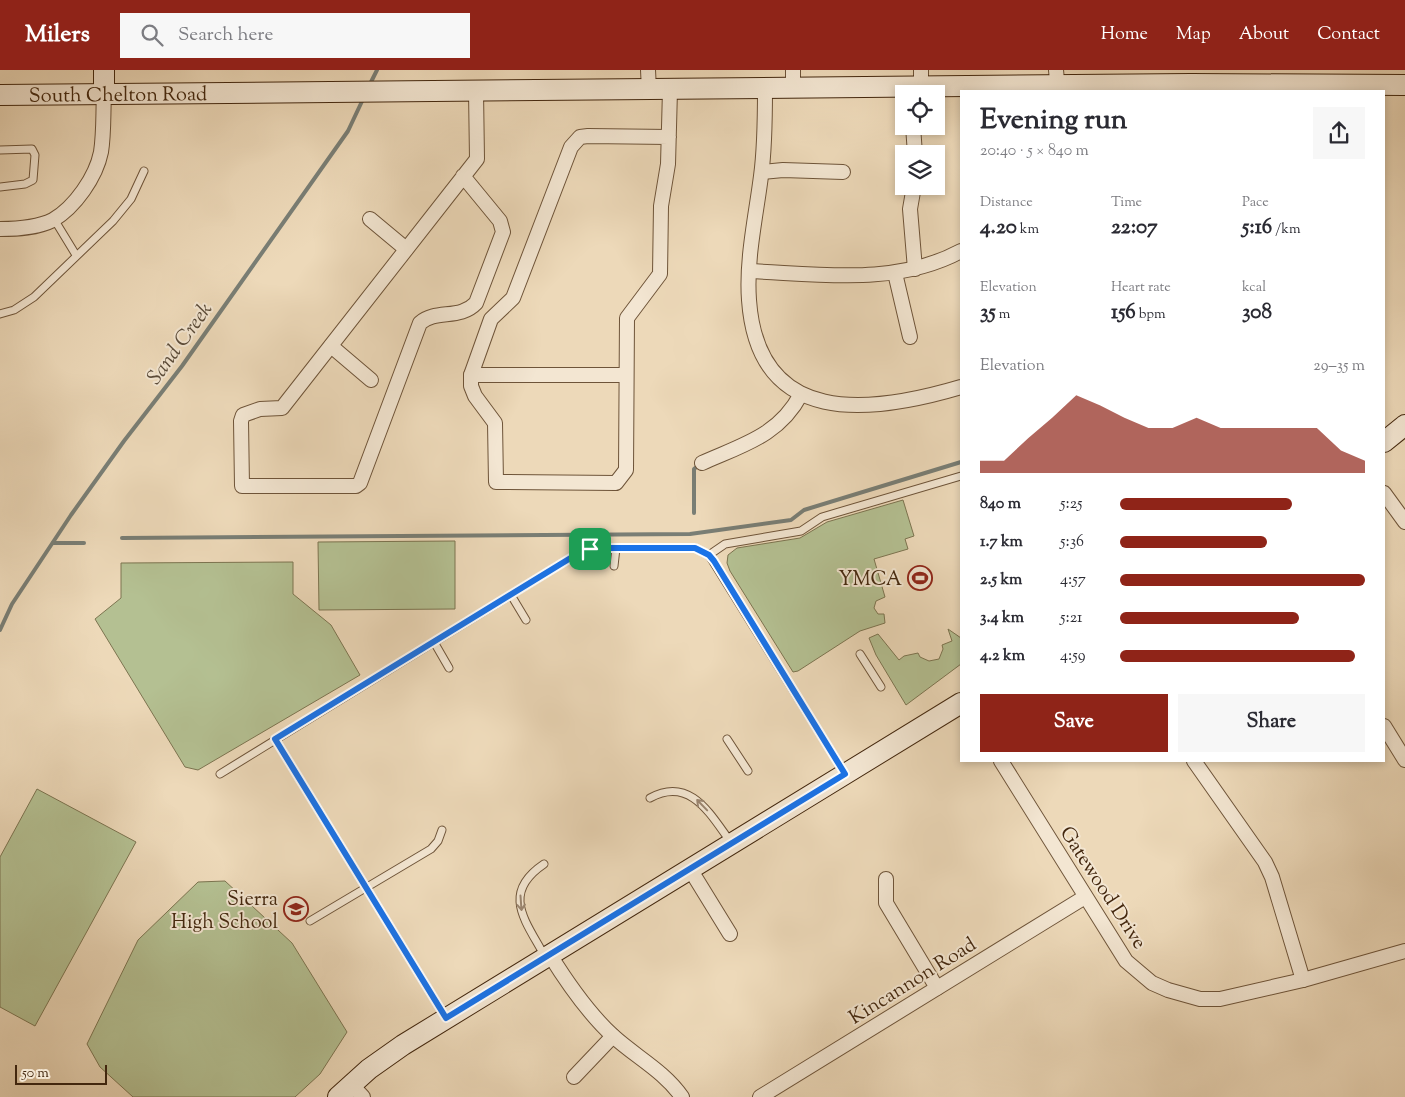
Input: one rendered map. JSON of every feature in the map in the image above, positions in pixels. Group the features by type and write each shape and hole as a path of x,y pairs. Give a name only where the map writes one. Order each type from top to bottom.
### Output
{"main road":[{"path":"104,70 104,94"},
{"name":"South Chelton Road","path":"4,98 104,94 300,91 765,89 793,79 921,78 1057,82 1191,77 1382,77 1405,85"},
{"path":"1385,441 1405,426"},
{"path":"351,1093 387,1054 960,704"}],"street":[{"path":"648,70 649,90"},
{"path":"765,89 762,172 749,270 749,299 756,337 773,371 801,394 834,405 874,406 960,387"},
{"path":"669,137 588,136 580,137 575,142 513,298 491,319 471,375 471,386 475,396 495,422 496,482 616,482 626,470 626,318 660,274 661,206 668,164 669,137 670,90"},
{"path":"463,176 500,221 503,232 476,303 471,308 458,314 428,318 420,323 360,482 356,486 242,486 241,421 243,415 260,409 282,408 477,158 476,91"},
{"path":"0,229 33,227 54,219 80,195 97,167 103,132 104,94"},
{"path":"762,172 783,170 843,172"},
{"path":"912,195 910,209 915,269"},
{"path":"370,219 406,249"},
{"path":"749,270 870,276 896,273 938,263 960,252"},
{"path":"896,273 910,337"},
{"path":"331,346 371,380"},
{"path":"471,375 626,375"},
{"path":"702,463 763,436 775,428 787,417 801,394"},
{"path":"1385,494 1405,522"},
{"path":"1385,728 1405,760"},
{"name":"Gatewood Drive","path":"1002,762 1126,961 1152,983 1168,990 1200,999 1220,999 1302,980 1405,951"},
{"path":"1195,762 1264,862 1272,877 1302,980"},
{"path":"690,869 730,934"},
{"path":"886,880 886,903 937,988"},
{"name":"Kincannon Road","path":"760,1097 1085,897"},
{"path":"548,957 594,1016 613,1036 664,1076 682,1097"},
{"path":"574,1077 613,1036"}],"lane":[{"path":"0,150 32,149 34,155 33,180 25,184 0,187"},
{"path":"0,314 14,310 34,297 113,221 131,199 144,171"},
{"path":"54,219 76,255"},
{"path":"709,555 725,544 801,532 822,516 960,476"},
{"path":"614,566 616,548"},
{"path":"220,774 582,551 616,548 695,548 709,555 845,774"},
{"path":"511,595 526,620"},
{"path":"434,642 449,668"},
{"path":"860,654 881,687"},
{"path":"727,738 748,771"},
{"path":"275,739 446,1018"},
{"path":"650,798 673,791 691,796 705,808 732,844"},
{"path":"310,921 430,849 438,841 442,830"},
{"path":"544,864 534,871 523,884 520,906 548,957"}],"green space":[{"path":"903,500 914,536 905,539 908,549 874,559 885,597 876,601 874,608 878,614 884,614 885,623 860,631 798,671 793,672 730,571 727,563 728,555 737,548 800,538 827,522"},
{"path":"455,541 455,609 319,610 318,542"},
{"path":"293,562 293,594 331,625 360,675 198,770 185,767 95,619 121,598 121,563"},
{"path":"948,629 960,637 960,665 906,705 876,655 869,638 878,634 899,660 904,656 918,653 920,657 929,661 939,659 943,649 942,645 952,641"},
{"path":"37,789 136,842 35,1026 0,1007 0,857"},
{"path":"225,881 292,943 347,1032 320,1074 295,1097 133,1097 100,1067 87,1044 138,940 198,882"}],"waterway":[{"name":"Sand Creek","path":"369,86 377,70"},
{"name":"Sand Creek","path":"0,630 12,604 71,515 124,441 182,366 348,131 364,97"},
{"path":"122,538 690,534 791,520 804,510 960,462"},
{"path":"694,513 694,469 700,464"},
{"path":"53,543 84,543"}],"place":[{"name":"YMCA","path":"920,578"},
{"name":"Sierra High School","path":"296,909"}],"route":[{"path":"695,548 709,555 845,774 446,1018 275,739 582,551 590,549 695,548"}]}
